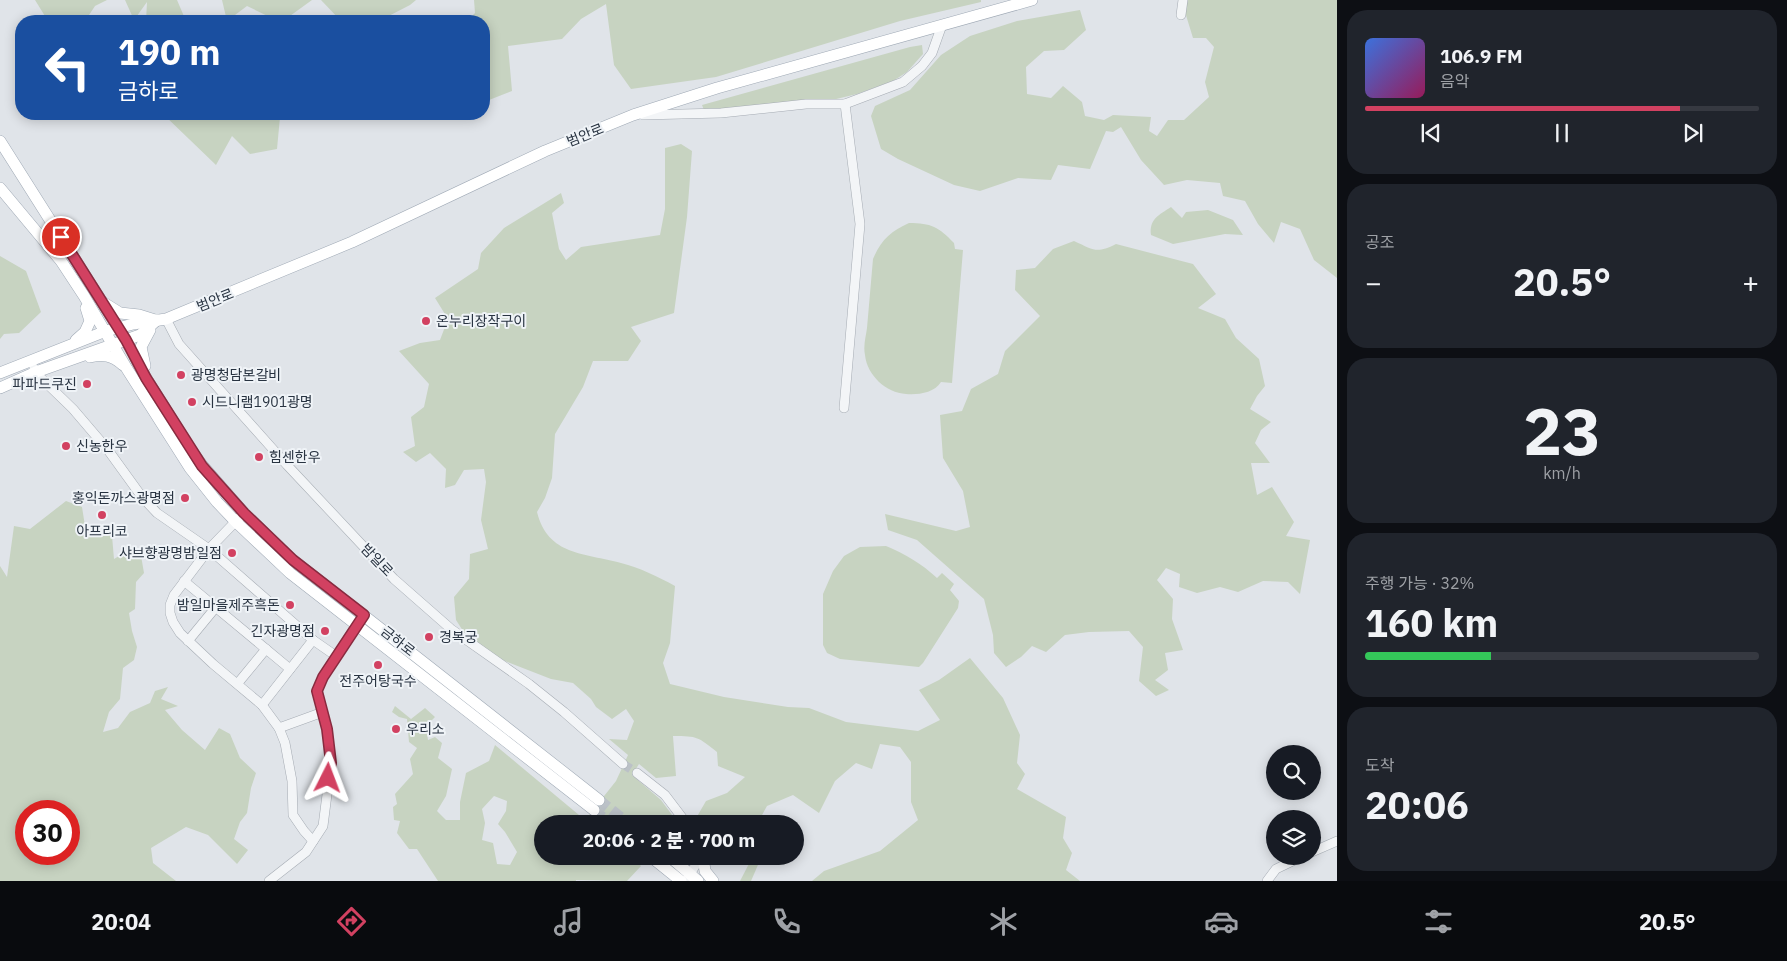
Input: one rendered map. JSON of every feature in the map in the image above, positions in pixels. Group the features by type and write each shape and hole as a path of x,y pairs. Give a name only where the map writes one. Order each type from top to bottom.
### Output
{"main road":[{"name":"범안로","path":"0,388 36,372 113,343 140,335 161,320 352,242 545,150 633,115 726,85 1032,0"},
{"name":"금하로","path":"0,141 119,328 146,378 191,450 240,517 290,573 356,625 596,805 364,615 240,517 217,502 190,468 61,261 0,188"},
{"path":"71,345 85,332 90,321 84,296"},
{"path":"101,301 120,313 161,320"},
{"name":"범안로","path":"0,372 106,331 133,324 161,320"},
{"path":"146,378 145,359 141,347 145,337 161,320"},
{"path":"70,360 107,356 115,359 127,369"},
{"path":"656,865 669,881"},
{"path":"665,865 689,879"},
{"path":"679,865 689,879"},
{"path":"703,865 704,869 713,881"}],"street":[{"path":"1181,16 1184,0"},
{"path":"633,115 721,113 806,104 845,104 903,82 922,66 932,53 942,25"},
{"path":"844,408 860,224 845,104"},
{"name":"밤일로","path":"161,320 179,344 287,465 394,578 451,628 529,684 564,712 623,764"},
{"path":"30,361 36,372 73,409 108,450 142,497 157,512 209,549 313,640 336,656"},
{"path":"240,517 209,549 184,581 174,595 170,605 170,613 173,622 188,641 262,705 279,728 285,743 292,781 293,815 304,832 313,841"},
{"path":"184,581 290,669"},
{"path":"188,641 216,607"},
{"path":"269,881 306,852 323,826 331,763 327,729 317,691 323,677 364,615"},
{"path":"262,705 313,640"},
{"path":"238,684 266,649"},
{"path":"279,728 323,712"},
{"path":"637,773 665,795 680,815"},
{"path":"1321,848 1337,840"},
{"path":"689,879 697,865"},
{"path":"1267,881 1276,869 1284,865"}],"green space":[{"path":"35,0 107,0 95,6 89,15 44,15"},
{"path":"125,0 177,0 183,15 146,15 147,2 138,15 132,15"},
{"path":"222,0 312,0 291,15 266,15 247,6 235,15 226,15"},
{"path":"321,0 416,0 391,15 335,15"},
{"path":"474,0 981,0 981,2 900,21 716,77 631,89 614,65 606,4 581,19 562,39 508,46 512,91 490,100 490,15 473,15 475,13"},
{"path":"1187,0 1337,0 1337,278 1314,260 1300,229 1281,222 1274,243 1258,224 1245,201 1223,196 1220,183 1187,180 1164,185 1141,160 1121,127 1113,132 1106,131 1090,169 1058,165 1051,180 1018,178 980,191 954,185 881,149 871,116 875,106 910,90 941,55 970,36 1017,21 1080,10 1086,30 1064,50 1044,51 1026,67 1027,94 1051,98 1063,86 1082,102 1085,116 1104,120 1113,115 1151,117 1149,131 1157,136 1168,120 1184,120 1209,97 1205,82 1214,47 1206,38 1193,38 1185,12"},
{"path":"922,45 923,54 907,72 893,81 857,94 832,100 704,110 702,105 910,47"},
{"path":"169,120 280,120 277,149 250,154 232,136 216,165"},
{"path":"681,144 692,151 687,217 674,313 631,327 641,341 628,361 593,361 583,387 555,434 552,478 545,498 537,512 542,526 559,545 570,550 635,567 675,586 670,643 663,663 670,684 724,697 788,707 809,708 846,722 918,731 940,720 919,690 939,680 970,658 1003,698 1020,735 1017,763 1025,774 1017,789 1066,817 1063,838 1072,853 1066,870 1080,881 812,881 824,871 880,851 918,820 911,802 911,762 900,747 880,744 872,769 856,763 835,781 819,813 793,795 767,806 762,815 698,815 706,801 727,793 745,777 718,766 717,752 701,740 688,736 673,736 676,776 656,778 639,764 632,775 661,800 672,815 589,815 616,781 628,755 609,739 627,740 634,721 626,709 612,719 596,707 591,699 573,683 551,679 502,660 465,634 456,620 454,597 469,579 470,554 488,549 481,520 486,482 484,469 464,470 455,485 445,488 446,469 430,453 416,462 403,452 415,446 411,417 424,407 429,384 399,351 420,343 440,340 448,319 435,298 478,269 481,253 504,228 561,193 564,203 552,213 559,249 566,260 581,247 660,235 665,209 665,148"},
{"path":"1171,207 1182,218 1186,212 1208,210 1233,220 1243,235 1225,234 1173,244 1151,235 1153,221"},
{"path":"909,223 934,227 944,233 954,243 955,249 963,250 952,383 941,382 934,389 921,394 899,393 879,382 869,369 864,352 873,259 879,246 887,237"},
{"path":"1074,241 1095,250 1104,249 1116,244 1193,264 1216,294 1198,308 1225,319 1236,338 1259,359 1265,386 1250,409 1271,422 1261,430 1255,443 1270,463 1251,463 1257,495 1272,487 1294,522 1286,536 1310,540 1300,594 1288,582 1263,581 1238,592 1220,587 1197,593 1179,587 1180,574 1166,568 1157,580 1173,599 1172,619 1183,650 1165,653 1168,670 1155,680 1169,690 1156,696 1139,681 1143,647 1129,631 1065,635 1046,652 1032,646 1021,657 1006,667 994,653 993,635 984,599 917,540 888,530 885,514 956,531 970,527 963,491 943,458 940,415 962,411 971,389 998,374 1005,351 1040,316 1015,290 1016,270 1035,268 1053,249"},
{"path":"0,256 26,271 41,312 19,333 4,334 0,339"},
{"path":"66,501 82,507 85,526 112,536 114,559 129,550 140,550 144,573 136,582 135,609 129,613 137,647 134,660 123,668 120,699 109,712 103,732 118,728 130,712 150,703 155,691 168,687 161,699 178,706 165,710 182,730 205,750 219,728 230,734 240,758 256,773 251,788 247,813 240,822 234,839 248,850 237,864 208,835 186,827 151,848 153,863 176,881 0,881 0,566 7,577 14,526 30,529"},
{"path":"886,546 913,559 937,578 942,573 954,584 950,590 959,601 958,608 919,667 840,659 827,653 823,645 823,594 833,571 844,556 860,547"},
{"path":"395,706 411,719 425,708 435,717 426,726 428,740 435,737 442,743 438,758 452,769 446,796 437,811 446,820 460,820 460,802 466,773 489,761 495,745 579,815 534,815 534,865 641,866 627,881 438,881 417,849 409,849 397,833 400,821 394,820 393,807 397,804 395,794 413,774 410,759 417,748 409,742 407,719 399,717 392,712","holes":["494,796 507,801 506,811 498,824 517,852 510,865 497,864 493,843 482,840 485,823 482,809"]},
{"path":"748,865 758,865 751,881 740,881"}],"tunnel":[{"path":"623,764 637,773"},
{"path":"599,800 618,815"},
{"path":"594,810 600,815"}],"place":[{"name":"온누리장작구이","path":"426,321"},
{"name":"광명청담본갈비","path":"181,375"},
{"name":"파파드쿠진","path":"87,384"},
{"name":"시드니램1901광명","path":"192,402"},
{"name":"신농한우","path":"66,446"},
{"name":"힘센한우","path":"259,457"},
{"name":"홍익돈까스광명점","path":"185,498"},
{"name":"아프리코","path":"102,515"},
{"name":"샤브향광명밤일점","path":"232,553"},
{"name":"밤일마을제주흑돈","path":"290,605"},
{"name":"긴자광명점","path":"325,631"},
{"name":"경복궁","path":"429,637"},
{"name":"전주어탕국수","path":"378,665"},
{"name":"우리소","path":"396,729"}],"route":[{"path":"61,237 126,340 146,378 202,466 244,513 293,560 364,615 323,677 317,691 327,729 331,763 328,778"}]}
